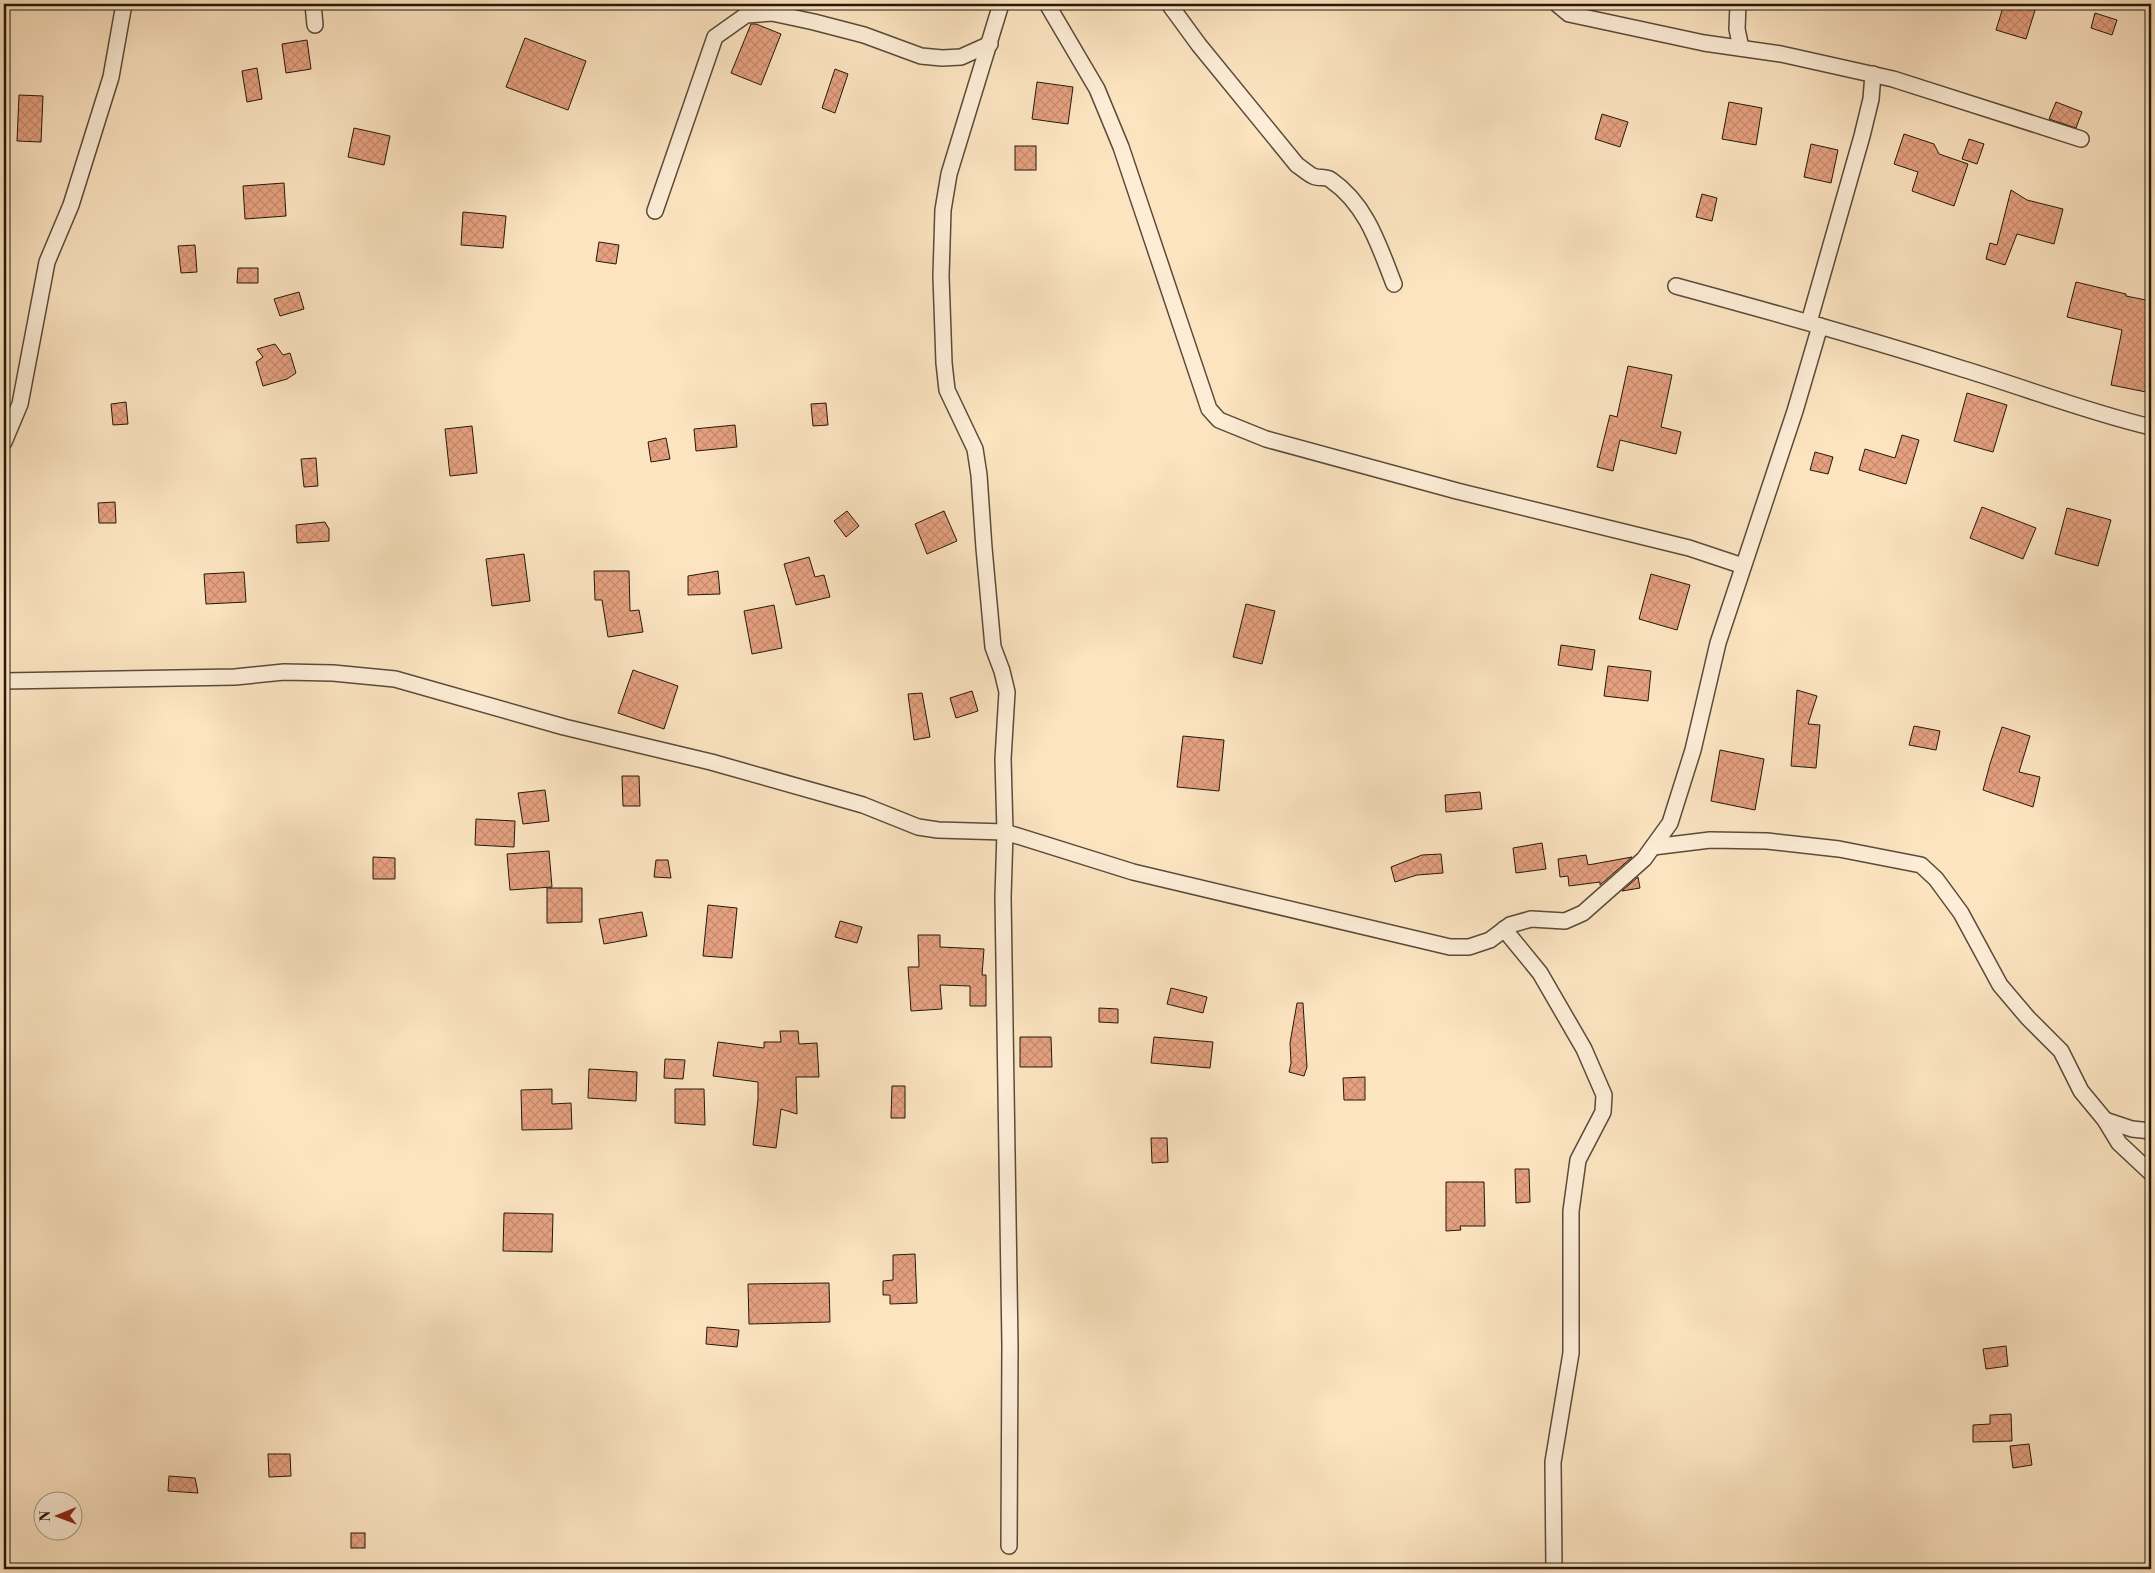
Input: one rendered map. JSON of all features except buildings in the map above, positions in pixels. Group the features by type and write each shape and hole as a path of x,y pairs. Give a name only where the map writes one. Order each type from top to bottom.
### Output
{"street":[{"path":"4,442 20,404 47,262 71,205 111,77 124,4"},
{"path":"313,4 315,25"},
{"path":"1000,4 990,44 950,174 943,210 941,276 944,363 947,390 975,449 980,475 993,648 1002,671 1007,692 1003,759 1005,832 1002,897 1010,1346 1009,1546"},
{"path":"1047,4 1097,89 1121,147 1209,408 1219,420 1266,439 1332,458 1689,548 1743,566"},
{"path":"1169,4 1199,45 1297,165 1313,176 1329,178 1347,192 1361,210 1374,233 1394,284"},
{"path":"1557,4 1569,14 1704,43 1741,48 1893,78 2081,139"},
{"path":"1738,4 1737,29 1741,48"},
{"path":"655,211 715,37 746,15 772,13 814,22 864,35 921,56 961,57 990,44"},
{"path":"4,681 235,677 284,672 334,673 395,679 564,728 711,762 844,799 918,827 938,830 1005,832 1133,872 1450,947 1468,947 1490,940 1510,925 1530,919 1565,921 1584,913 1644,859 1670,823 1693,750 1718,643 1795,411 1814,324 1871,98 1873,74"},
{"path":"1676,286 1814,324 1966,370 2050,398 2151,427"},
{"path":"1653,847 1710,840 1767,841 1839,849 1921,865 1936,880 1961,913 2000,984 2028,1018 2061,1051 2081,1091 2105,1120 2119,1143 2151,1172"},
{"path":"1504,929 1540,973 1584,1049 1604,1095 1603,1112 1578,1160 1571,1211 1571,1353 1553,1462 1554,1569"},
{"path":"2105,1120 2132,1130 2151,1131"}]}
